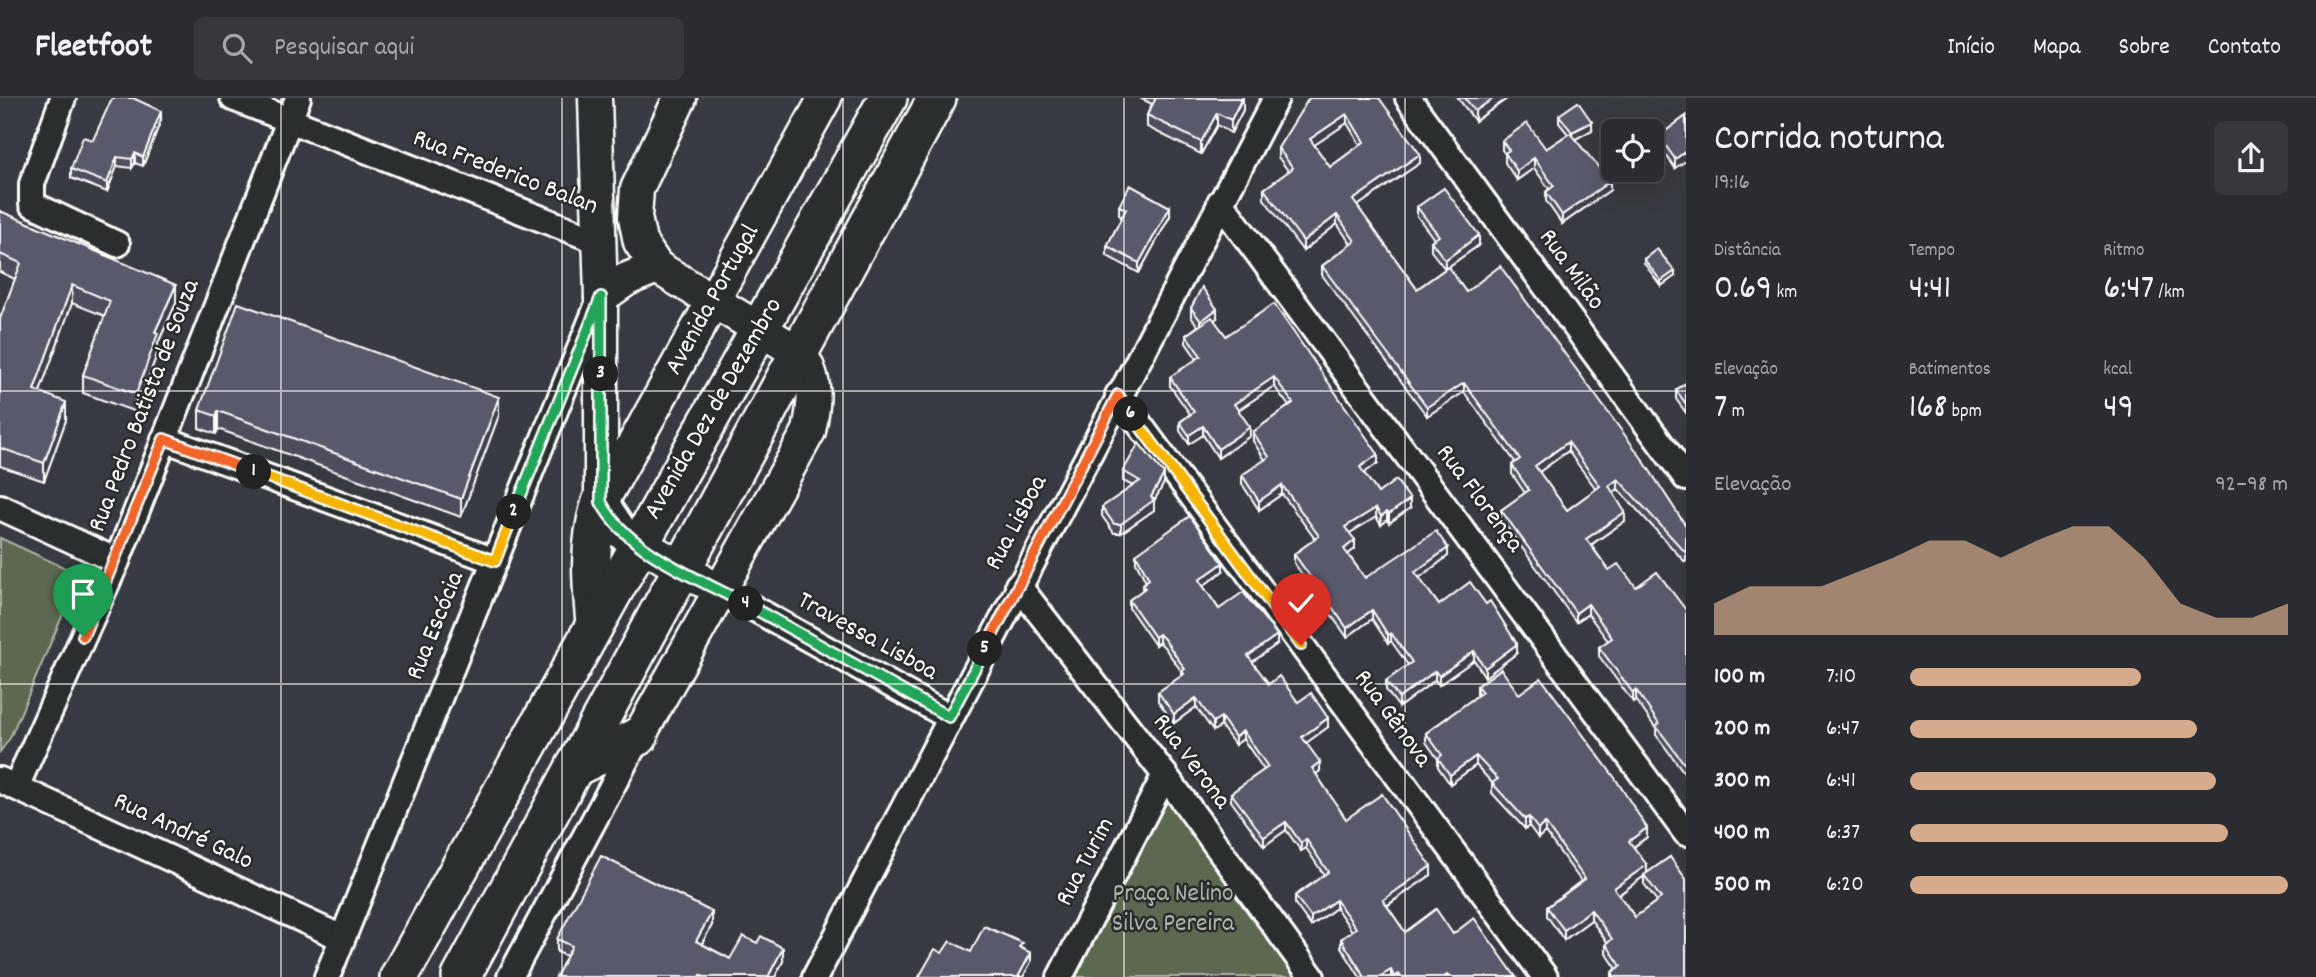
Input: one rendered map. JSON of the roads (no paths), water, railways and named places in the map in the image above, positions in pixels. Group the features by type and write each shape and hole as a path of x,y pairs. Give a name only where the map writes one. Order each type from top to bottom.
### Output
{"highway":[{"name":"Avenida Dez de Dezembro","path":"399,977 638,543 888,98"},
{"name":"Avenida Dez de Dezembro","path":"461,977 937,98"},
{"path":"595,623 590,571 593,528 601,502"},
{"path":"575,768 639,736"}],"main road":[{"path":"595,98 601,297 601,502 621,533 682,571 719,589"},
{"path":"639,736 809,431 815,397 810,367 799,353 761,327 657,267 640,242 635,217 637,189 680,98"},
{"name":"Avenida Portugal","path":"601,502 825,98"},
{"path":"601,297 627,279 657,267"}],"street":[{"path":"63,98 32,184 32,204 117,244"},
{"name":"Rua Frederico Balan","path":"233,98 293,109 598,241"},
{"name":"Rua Lisboa","path":"815,977 1018,584 1276,98"},
{"name":"Rua Milão","path":"1408,98 1686,478"},
{"name":"Rua Pedro Batista de Souza","path":"8,784 117,561 293,109"},
{"name":"Rua Florença","path":"1220,202 1686,833"},
{"name":"Rua Escócia","path":"327,977 601,297"},
{"name":"Rua Gênova","path":"1118,395 1545,977"},
{"path":"164,439 495,561"},
{"path":"0,507 117,561"},
{"name":"Rua Verona","path":"1018,584 1165,775 1312,977"},
{"name":"Travessa Lisboa","path":"719,589 949,717"},
{"path":"510,977 639,736"},
{"name":"Rua Turim","path":"1060,977 1165,775"},
{"name":"Rua André Galo","path":"8,784 342,938"}],"park label":[{"name":"Praça Nelino Silva Pereira","path":"1173,909"}]}
